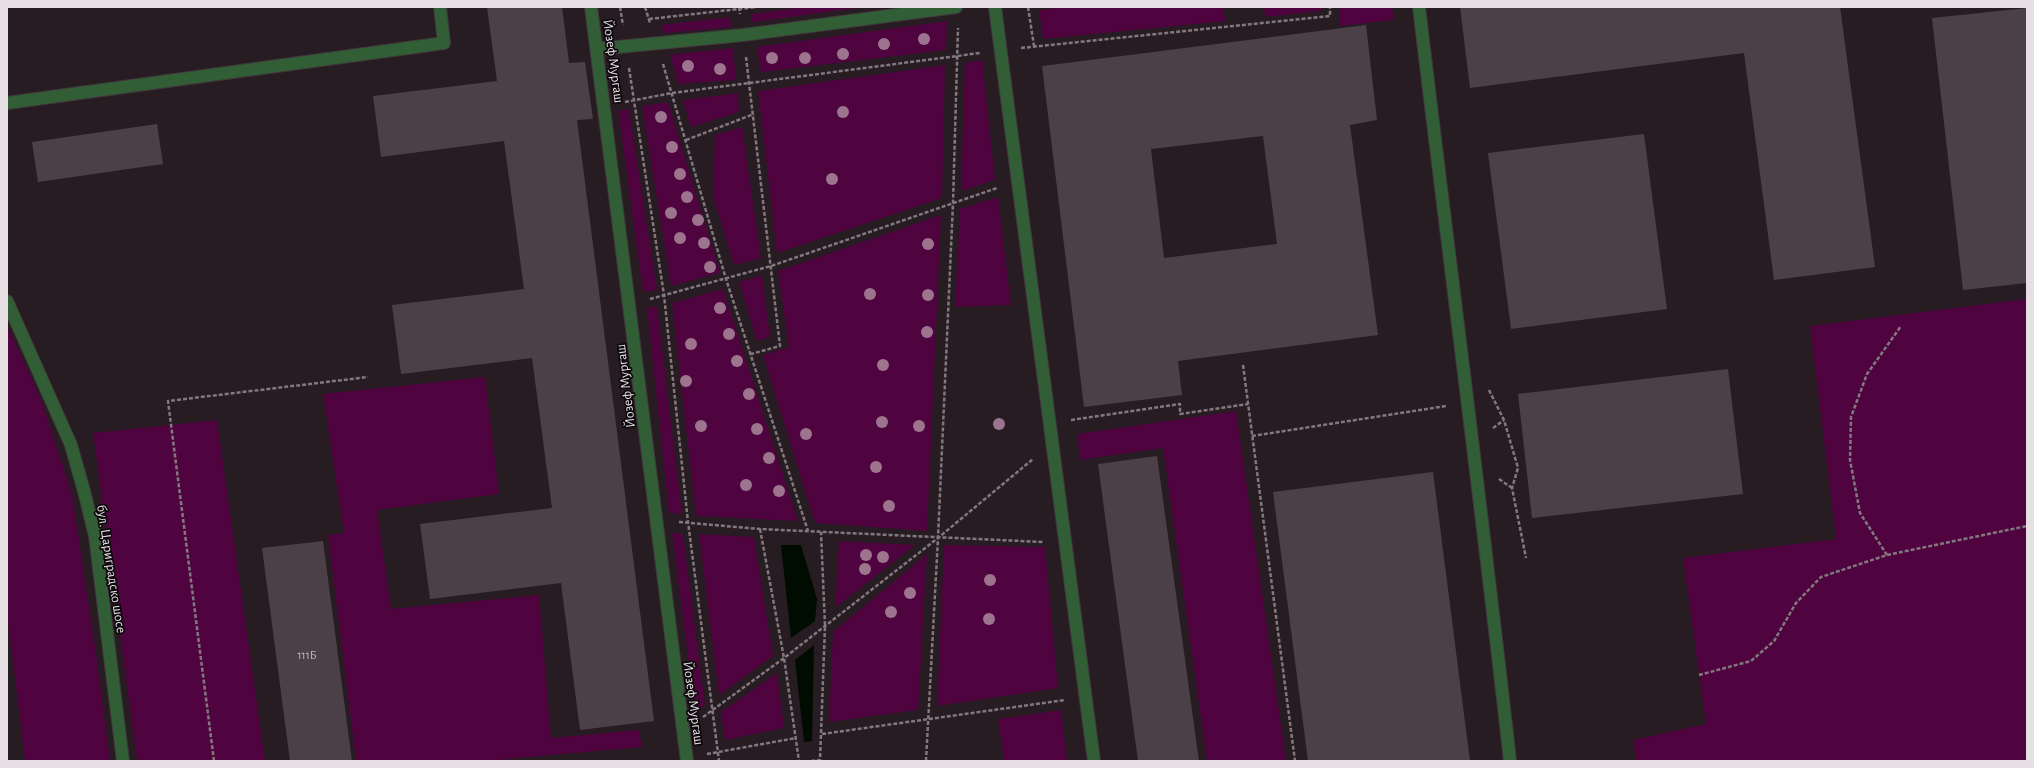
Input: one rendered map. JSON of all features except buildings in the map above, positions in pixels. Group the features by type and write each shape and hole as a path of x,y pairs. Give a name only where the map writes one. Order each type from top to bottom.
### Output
{"lane":[{"path":"7,103 444,42 440,7"},
{"name":"Йозеф Мургаш","path":"591,7 630,305 682,730 687,759"},
{"path":"597,49 743,35 956,7"},
{"path":"995,7 1048,423 1094,761"},
{"path":"1419,7 1456,324 1468,403 1510,761"},
{"name":"бул. Цариградско шосе","path":"7,301 71,445 84,491 95,536 123,761"}],"path":[{"path":"620,7 633,101 664,295 688,522 711,712 719,761"},
{"path":"645,7 686,140 726,279 808,531"},
{"path":"649,20 757,7"},
{"path":"1028,7 1034,46"},
{"path":"604,105 672,93 1034,46 1330,16 1330,7"},
{"path":"739,8 754,114 780,346 751,354"},
{"path":"926,761 927,719 938,538 953,203 958,27"},
{"path":"686,140 754,114"},
{"path":"630,305 771,266 1018,182"},
{"path":"1887,555 1860,513 1850,460 1851,417 1868,374 1901,326"},
{"path":"1243,365 1295,761"},
{"path":"214,761 168,401 368,377"},
{"path":"1487,386 1504,420 1518,468 1512,488 1526,558"},
{"path":"1252,436 1468,403"},
{"path":"1048,423 1180,404 1180,414 1248,404"},
{"path":"682,730 711,712 784,658 938,538 1052,444"},
{"path":"656,520 760,529 938,538 1064,542"},
{"path":"1699,675 1751,660 1774,641 1796,603 1821,577 1887,555 2027,526"},
{"path":"760,529 784,658 799,761"},
{"path":"811,761 820,760 822,734 825,626 821,532"},
{"path":"822,734 1086,698"},
{"path":"687,759 796,738"}],"shaded area":[{"path":"805,7 864,7 752,22 752,14"},
{"path":"1068,7 1222,7 1226,21 1043,39 1039,10"},
{"path":"1264,7 1321,7 1321,11 1265,17"},
{"path":"1340,7 1392,7 1394,20 1340,26"},
{"path":"730,17 731,27 664,33 661,25"},
{"path":"947,21 946,50 761,72 757,47"},
{"path":"733,48 736,80 678,84 670,55"},
{"path":"982,60 995,180 961,191 965,63"},
{"path":"945,65 942,198 777,253 758,91"},
{"path":"738,93 739,112 691,127 683,100"},
{"path":"668,102 720,273 671,286 642,106"},
{"path":"629,109 657,290 643,292 618,111"},
{"path":"742,127 761,258 734,265 713,197 715,135"},
{"path":"998,197 1011,305 955,307 960,209"},
{"path":"941,215 927,531 815,523 763,355 789,347 778,271"},
{"path":"762,275 770,337 757,341 739,282"},
{"path":"723,289 798,521 696,516 672,303"},
{"path":"2027,299 2027,761 1636,761 1633,740 1706,724 1683,558 1836,539 1810,326"},
{"path":"657,306 682,514 669,513 647,308"},
{"path":"7,325 42,402 72,494 97,660 110,761 25,761 7,613"},
{"path":"485,377 499,494 377,510 391,609 539,595 551,738 639,730 642,747 487,761 356,761 328,535 344,533 323,394"},
{"path":"1236,411 1286,761 1207,761 1163,448 1080,460 1077,434"},
{"path":"217,420 265,761 137,761 93,433"},
{"path":"672,533 683,534 705,705 695,712"},
{"path":"699,534 754,537 773,656 719,695"},
{"path":"839,541 915,545 835,608"},
{"path":"781,545 801,545 817,599 815,621 791,638"},
{"path":"944,545 1045,547 1058,688 937,706"},
{"path":"927,554 918,710 829,722 833,632"},
{"path":"814,645 812,741 804,742 795,660"},
{"path":"777,673 784,728 725,740 721,712"},
{"path":"1061,710 1067,761 1004,761 998,719"}]}
